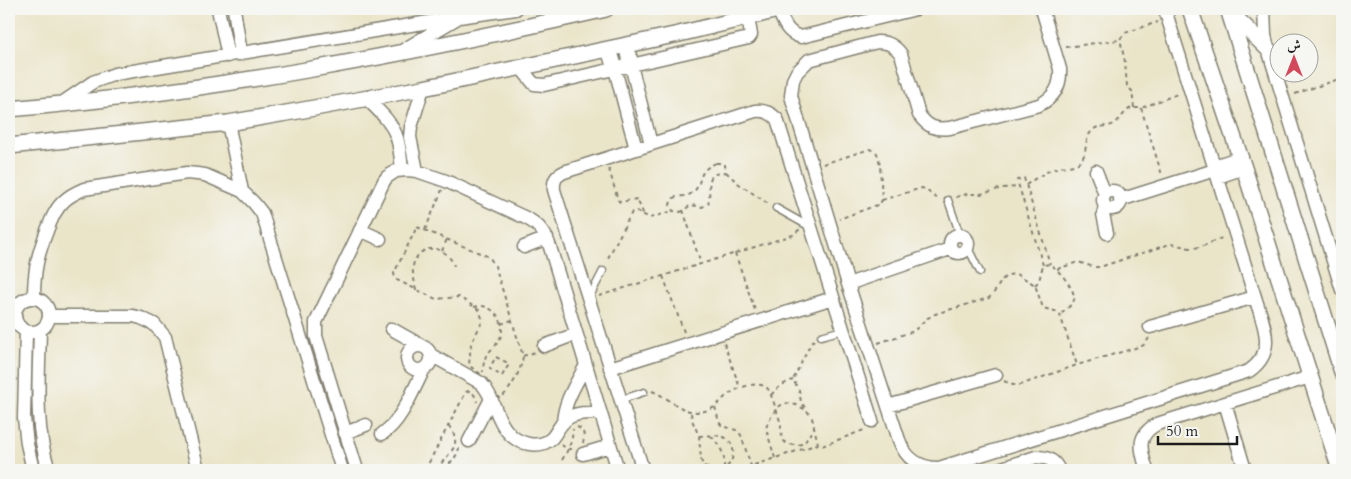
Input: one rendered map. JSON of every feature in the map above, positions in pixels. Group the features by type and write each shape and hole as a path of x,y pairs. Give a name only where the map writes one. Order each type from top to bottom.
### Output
{"street":[{"path":"218,9 234,55"},
{"path":"234,9 234,55"},
{"path":"62,104 93,82 115,74 516,9"},
{"path":"9,109 230,83 398,53 606,9"},
{"path":"9,146 228,123 298,111 423,88 609,49 780,9 787,28 793,35 801,36 916,9"},
{"path":"1042,9 1061,78 1059,87 1054,94 1039,104 941,129 932,127 924,122 919,114 901,54 895,46 887,42 877,42 809,60 797,72 791,88 791,96 848,284 902,448 907,456 922,466 939,468 1249,371 1256,366 1265,353 1267,337 1256,297 1166,14"},
{"path":"1190,9 1242,162 1340,470"},
{"path":"1264,9 1265,35 1268,49"},
{"path":"1228,10 1268,49"},
{"path":"1228,10 1342,372"},
{"path":"398,53 459,17"},
{"path":"520,67 534,84 544,85 749,38 751,32 748,17"},
{"path":"626,45 651,144"},
{"path":"609,49 636,149"},
{"path":"1278,82 1339,266 1342,290"},
{"path":"417,171 410,137 423,88"},
{"path":"366,98 389,122 394,130 398,139 402,170"},
{"path":"643,470 588,300 554,190 554,183 559,175 564,172 755,111 767,111 777,118 807,225 844,330 872,421"},
{"path":"228,123 242,191"},
{"path":"1096,172 1108,208 1112,209 1119,204 1120,200 1242,162"},
{"path":"357,470 316,336 315,327 384,181 392,173 402,170 417,171 446,182 528,219 542,230 547,238 618,470"},
{"path":"34,297 38,255 53,217 65,199 77,191 187,173 205,175 242,191 262,213 342,470"},
{"path":"1105,200 1103,214 1107,233"},
{"path":"360,230 380,239"},
{"path":"960,235 967,239 968,248 965,251 957,254 950,249 952,237 960,235"},
{"path":"524,247 547,238"},
{"path":"848,284 950,249"},
{"path":"34,297 47,306 49,316 46,324 40,330 30,332 21,329 11,314 18,304 34,297"},
{"path":"1150,327 1256,297"},
{"path":"610,368 833,298"},
{"path":"49,316 133,316 148,320 158,328 165,337 198,470"},
{"path":"392,329 478,380 486,389 508,433 526,443 536,444 545,442 550,440 556,433 562,423 569,397 586,365"},
{"path":"40,330 39,401 41,435 48,470"},
{"path":"26,331 24,418 33,470"},
{"path":"544,346 576,334"},
{"path":"424,369 416,370 409,365 407,361 408,353 414,347 427,351"},
{"path":"382,434 395,424 424,369 430,363 427,351"},
{"path":"888,406 996,375"},
{"path":"1147,470 1141,450 1141,442 1144,434 1157,424 1310,377"},
{"path":"469,441 491,399"},
{"path":"1225,403 1245,470"},
{"path":"562,423 573,415 600,413"},
{"path":"345,432 366,425"},
{"path":"579,450 610,446"},
{"path":"996,470 1036,457 1043,457 1055,463 1058,470"}],"lane":[{"path":"948,200 960,235"},
{"path":"774,207 807,225"},
{"path":"968,248 980,272"},
{"path":"588,300 603,271"},
{"path":"819,337 844,330"},
{"path":"620,400 646,391"}],"path":[{"path":"1134,108 1132,91 1127,86 1120,40 1125,33 1166,14"},
{"path":"1054,48 1120,40"},
{"path":"1283,98 1342,78"},
{"path":"1026,185 1047,172 1076,164 1084,155 1088,135 1092,130 1101,126 1112,125 1128,110 1141,108 1190,90"},
{"path":"1141,108 1166,186"},
{"path":"813,167 867,150 874,150 877,153 880,164 882,200"},
{"path":"606,159 618,200 623,202 637,199 645,216"},
{"path":"673,211 670,205 672,199 674,197 691,195 697,188 701,176 707,168 716,163 725,165 726,172 739,184 774,207"},
{"path":"608,258 632,212 650,218 673,211 678,212 691,205 702,207 708,204 711,177 726,172"},
{"path":"1035,285 1039,281 1043,266 1017,180 1024,178 1050,264 1057,269 1073,291 1072,303 1060,315"},
{"path":"425,230 446,182"},
{"path":"830,223 877,206 882,200 922,188 937,198 948,200 967,194 981,194 1002,188 1019,187"},
{"path":"1020,192 1027,189"},
{"path":"1025,205 1032,203"},
{"path":"683,210 701,264"},
{"path":"1031,225 1038,223"},
{"path":"588,300 793,235 807,225"},
{"path":"419,227 425,230 487,256 495,266 523,356 522,366 502,398 496,397 489,383 471,368 468,362 471,355 471,344 482,322 481,314 459,297 436,299 396,280 394,275 416,228 419,227"},
{"path":"1057,269 1078,262 1100,267 1170,244 1189,248 1196,247 1236,234"},
{"path":"442,250 447,239"},
{"path":"1037,245 1044,243"},
{"path":"416,290 413,266 415,259 420,253 427,250 442,250 448,254 454,266"},
{"path":"735,253 759,321"},
{"path":"1041,259 1048,256"},
{"path":"1043,266 1050,264"},
{"path":"869,347 914,331 930,316 989,298 1002,280 1009,275 1016,274 1035,285 1043,308 1058,312 1077,365"},
{"path":"663,276 688,344"},
{"path":"474,307 484,306 490,309 497,315 502,324 501,337 486,356 483,367 484,377"},
{"path":"502,324 512,320"},
{"path":"996,375 1006,382 1016,385 1142,346 1150,337 1150,327"},
{"path":"721,333 740,389"},
{"path":"771,395 784,383 793,380 811,343 819,337"},
{"path":"496,357 508,364 503,375 490,369 492,362 496,357"},
{"path":"793,380 799,390 802,402 812,418 818,444"},
{"path":"646,391 657,393 691,413 715,407 728,394 748,385 764,386 769,390 781,425 782,440 798,446 803,444 814,427"},
{"path":"425,470 466,392 469,391"},
{"path":"775,458 766,429 775,409 782,404 793,403 808,411"},
{"path":"715,407 722,426 736,430 741,435 751,466"},
{"path":"691,413 699,436 704,470"},
{"path":"739,470 818,444 822,446 867,428 872,421"},
{"path":"437,470 455,446 454,432 448,425"},
{"path":"562,460 573,440 574,428 580,428 583,432 583,443 579,450 569,449"},
{"path":"699,436 724,437 729,441 733,447 732,460 727,468 722,470"},
{"path":"712,436 725,458 722,470"},
{"path":"447,466 456,470"},
{"path":"704,466 712,470"}]}
